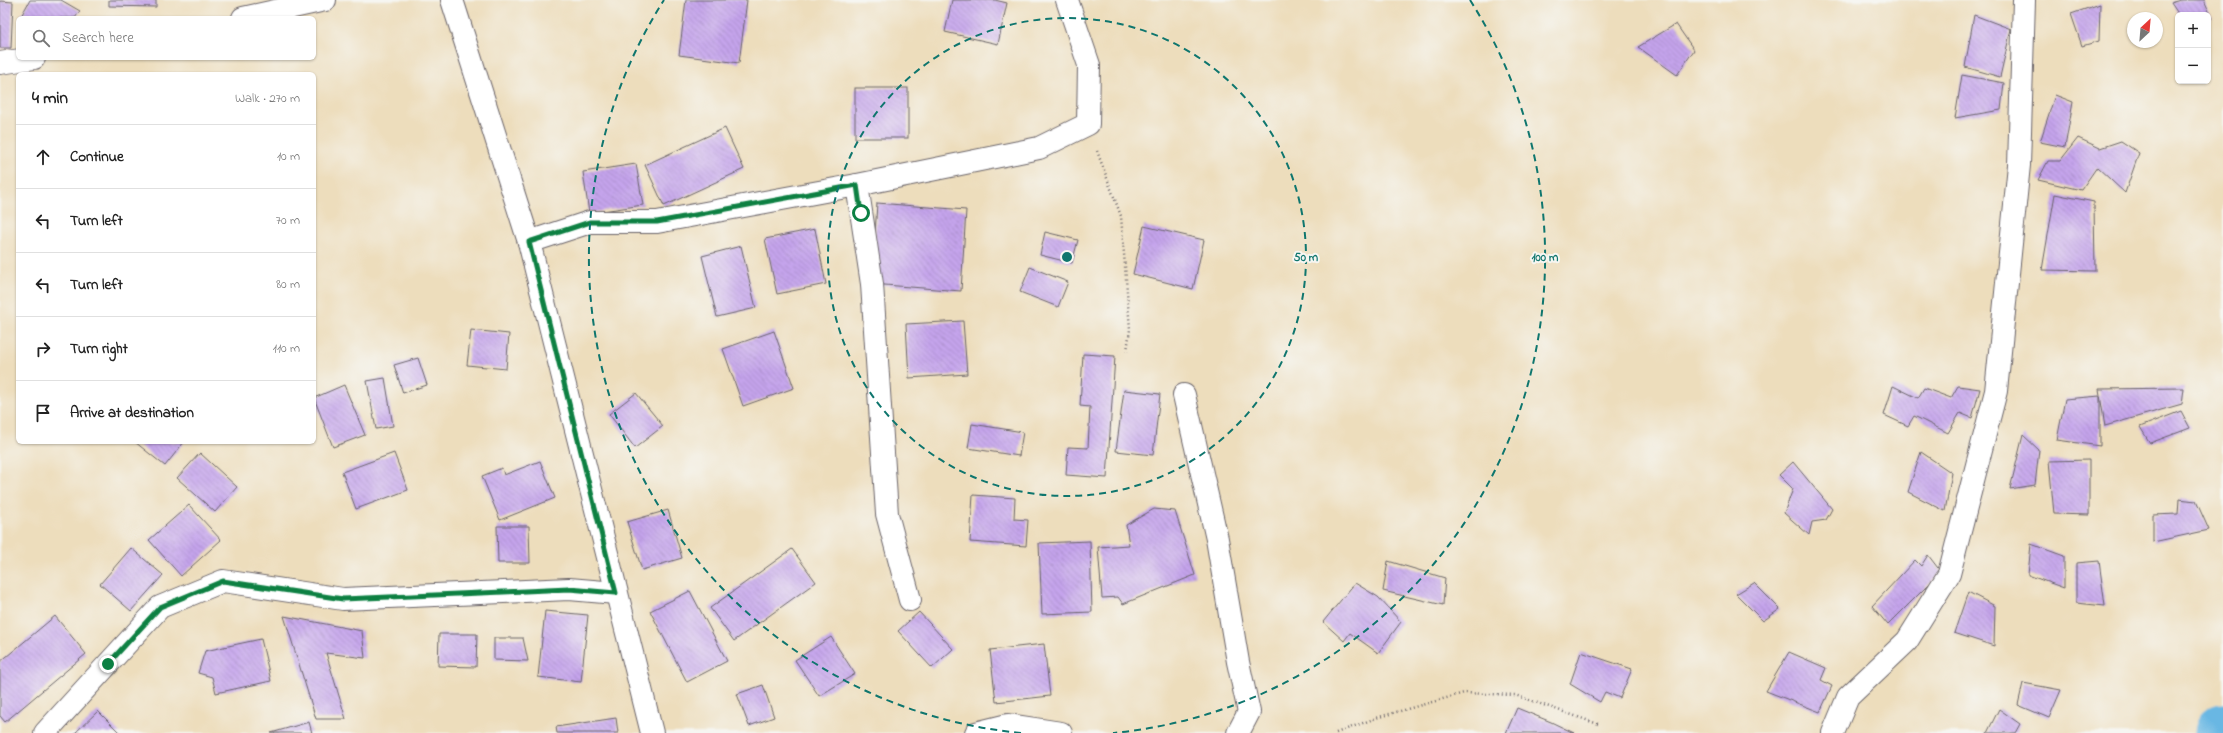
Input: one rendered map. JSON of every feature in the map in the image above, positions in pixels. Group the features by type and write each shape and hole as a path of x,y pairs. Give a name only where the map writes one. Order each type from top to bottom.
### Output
{"street":[{"path":"252,16 325,0"},
{"path":"452,0 529,242 652,733"},
{"path":"529,242 590,222 657,222 857,185 1039,148 1088,124 1089,65 1067,0"},
{"path":"1833,733 1848,698 1907,642 1949,574 1996,391 2019,165 2024,0"},
{"path":"0,63 20,60"},
{"path":"857,185 872,284 888,514 910,600"},
{"path":"1184,395 1217,539 1238,662 1249,712 1238,733"},
{"path":"45,733 160,607 223,581 343,599 569,589 616,593"},
{"path":"976,733 1008,725 1060,733"}],"path":[{"path":"1088,124 1121,216 1130,328 1127,351"},
{"path":"1336,733 1379,717 1464,693 1515,695 1598,724"}],"building":[{"path":"30,0 61,0 80,11 76,16 21,16"},
{"path":"109,0 156,0 156,7 109,6"},
{"path":"686,0 747,0 739,63 679,55"},
{"path":"952,0 995,0 1007,3 998,44 945,32"},
{"path":"2181,0 2204,0 2209,12 2177,12 2171,3"},
{"path":"0,1 13,2 11,48 0,48"},
{"path":"2100,4 2099,41 2082,46 2071,14"},
{"path":"1974,15 2011,29 2000,77 1965,67"},
{"path":"1676,24 1694,50 1677,75 1638,47"},
{"path":"1962,75 2004,83 2001,110 1955,118"},
{"path":"855,88 908,88 908,138 855,138"},
{"path":"2055,95 2073,102 2065,147 2040,142"},
{"path":"725,128 744,169 664,206 645,165"},
{"path":"2078,138 2100,148 2121,141 2139,153 2125,193 2097,167 2081,190 2038,180 2048,161 2060,161"},
{"path":"636,164 643,205 589,213 583,172"},
{"path":"2055,194 2094,202 2095,271 2042,270"},
{"path":"877,203 966,210 961,291 872,284"},
{"path":"1144,226 1204,240 1193,289 1133,274"},
{"path":"815,229 826,284 777,294 765,239"},
{"path":"1045,232 1078,240 1072,263 1040,255"},
{"path":"741,246 756,308 717,317 702,256"},
{"path":"1030,267 1068,282 1058,307 1020,292"},
{"path":"963,321 967,374 909,378 906,324"},
{"path":"471,330 509,334 506,369 467,365"},
{"path":"774,331 794,388 743,406 723,349"},
{"path":"1083,354 1115,356 1107,478 1066,475 1068,447 1088,448 1090,407 1080,406"},
{"path":"418,358 427,385 403,393 394,365"},
{"path":"385,378 393,426 376,429 367,381"},
{"path":"344,385 365,435 333,447 316,403 316,397"},
{"path":"1893,386 1918,398 1924,388 1951,398 1958,386 1980,389 1972,418 1960,413 1948,433 1914,416 1908,426 1884,415"},
{"path":"2184,388 2182,404 2105,426 2099,389"},
{"path":"1124,390 1160,394 1153,455 1116,451"},
{"path":"636,393 663,426 635,448 609,414"},
{"path":"2100,396 2100,446 2057,440 2065,399"},
{"path":"2181,411 2190,428 2150,443 2140,427"},
{"path":"972,424 1023,432 1019,456 968,448"},
{"path":"2023,435 2039,450 2035,485 2010,489"},
{"path":"138,444 182,444 165,466"},
{"path":"1921,452 1952,473 1945,511 1908,492"},
{"path":"200,453 237,487 215,512 177,478"},
{"path":"394,453 408,490 356,509 342,472"},
{"path":"2089,460 2089,515 2054,514 2049,461"},
{"path":"540,461 555,498 500,520 482,476 502,468 504,475"},
{"path":"1793,462 1832,509 1826,520 1812,522 1809,535 1784,513 1793,489 1779,475"},
{"path":"973,495 1015,498 1014,519 1028,520 1026,546 970,542"},
{"path":"2179,499 2196,501 2209,530 2153,542 2153,515 2178,514"},
{"path":"189,505 221,540 181,576 149,540"},
{"path":"1154,509 1175,511 1195,575 1123,604 1118,597 1102,598 1098,547 1129,545 1126,525"},
{"path":"668,510 682,558 642,570 627,522"},
{"path":"497,526 529,526 530,563 498,563"},
{"path":"1090,541 1092,612 1042,614 1039,543"},
{"path":"2031,544 2064,556 2064,588 2028,575"},
{"path":"131,548 163,575 131,611 100,584"},
{"path":"792,549 816,582 734,641 710,608"},
{"path":"1928,555 1941,572 1888,625 1872,606 1915,560 1921,566"},
{"path":"1388,561 1445,578 1443,605 1383,591"},
{"path":"2099,561 2105,606 2076,603 2076,563"},
{"path":"1355,583 1378,597 1401,622 1378,653 1350,633 1344,641 1323,622"},
{"path":"1754,583 1780,609 1763,621 1736,594"},
{"path":"690,591 727,661 687,682 650,611"},
{"path":"1968,592 1995,606 1994,646 1954,633"},
{"path":"545,611 588,615 581,682 538,677"},
{"path":"919,612 953,649 932,668 898,631"},
{"path":"55,616 86,654 5,722 0,716 0,662"},
{"path":"284,616 362,631 365,658 326,653 346,719 316,719"},
{"path":"439,634 477,634 476,667 438,666"},
{"path":"831,637 855,674 819,696 795,660"},
{"path":"494,638 523,638 528,661 494,660"},
{"path":"261,639 271,681 216,693 212,677 198,673 205,651"},
{"path":"1044,644 1050,696 996,702 990,650"},
{"path":"1581,652 1632,669 1620,698 1605,692 1600,702 1570,684"},
{"path":"1789,652 1826,668 1821,680 1832,686 1820,712 1766,691"},
{"path":"2023,683 2061,690 2049,718 2018,705"},
{"path":"763,685 774,717 749,726 737,694"},
{"path":"1517,708 1551,722 1574,733 1506,733"},
{"path":"1999,709 2020,724 2015,733 1987,733"},
{"path":"98,711 120,733 75,733"},
{"path":"616,718 618,733 557,733 556,727"},
{"path":"309,722 312,733 271,733"}],"route":[{"path":"108,664 160,607 223,581 343,599 569,589 616,593 529,242 590,222 657,222 857,185 861,213"}]}
